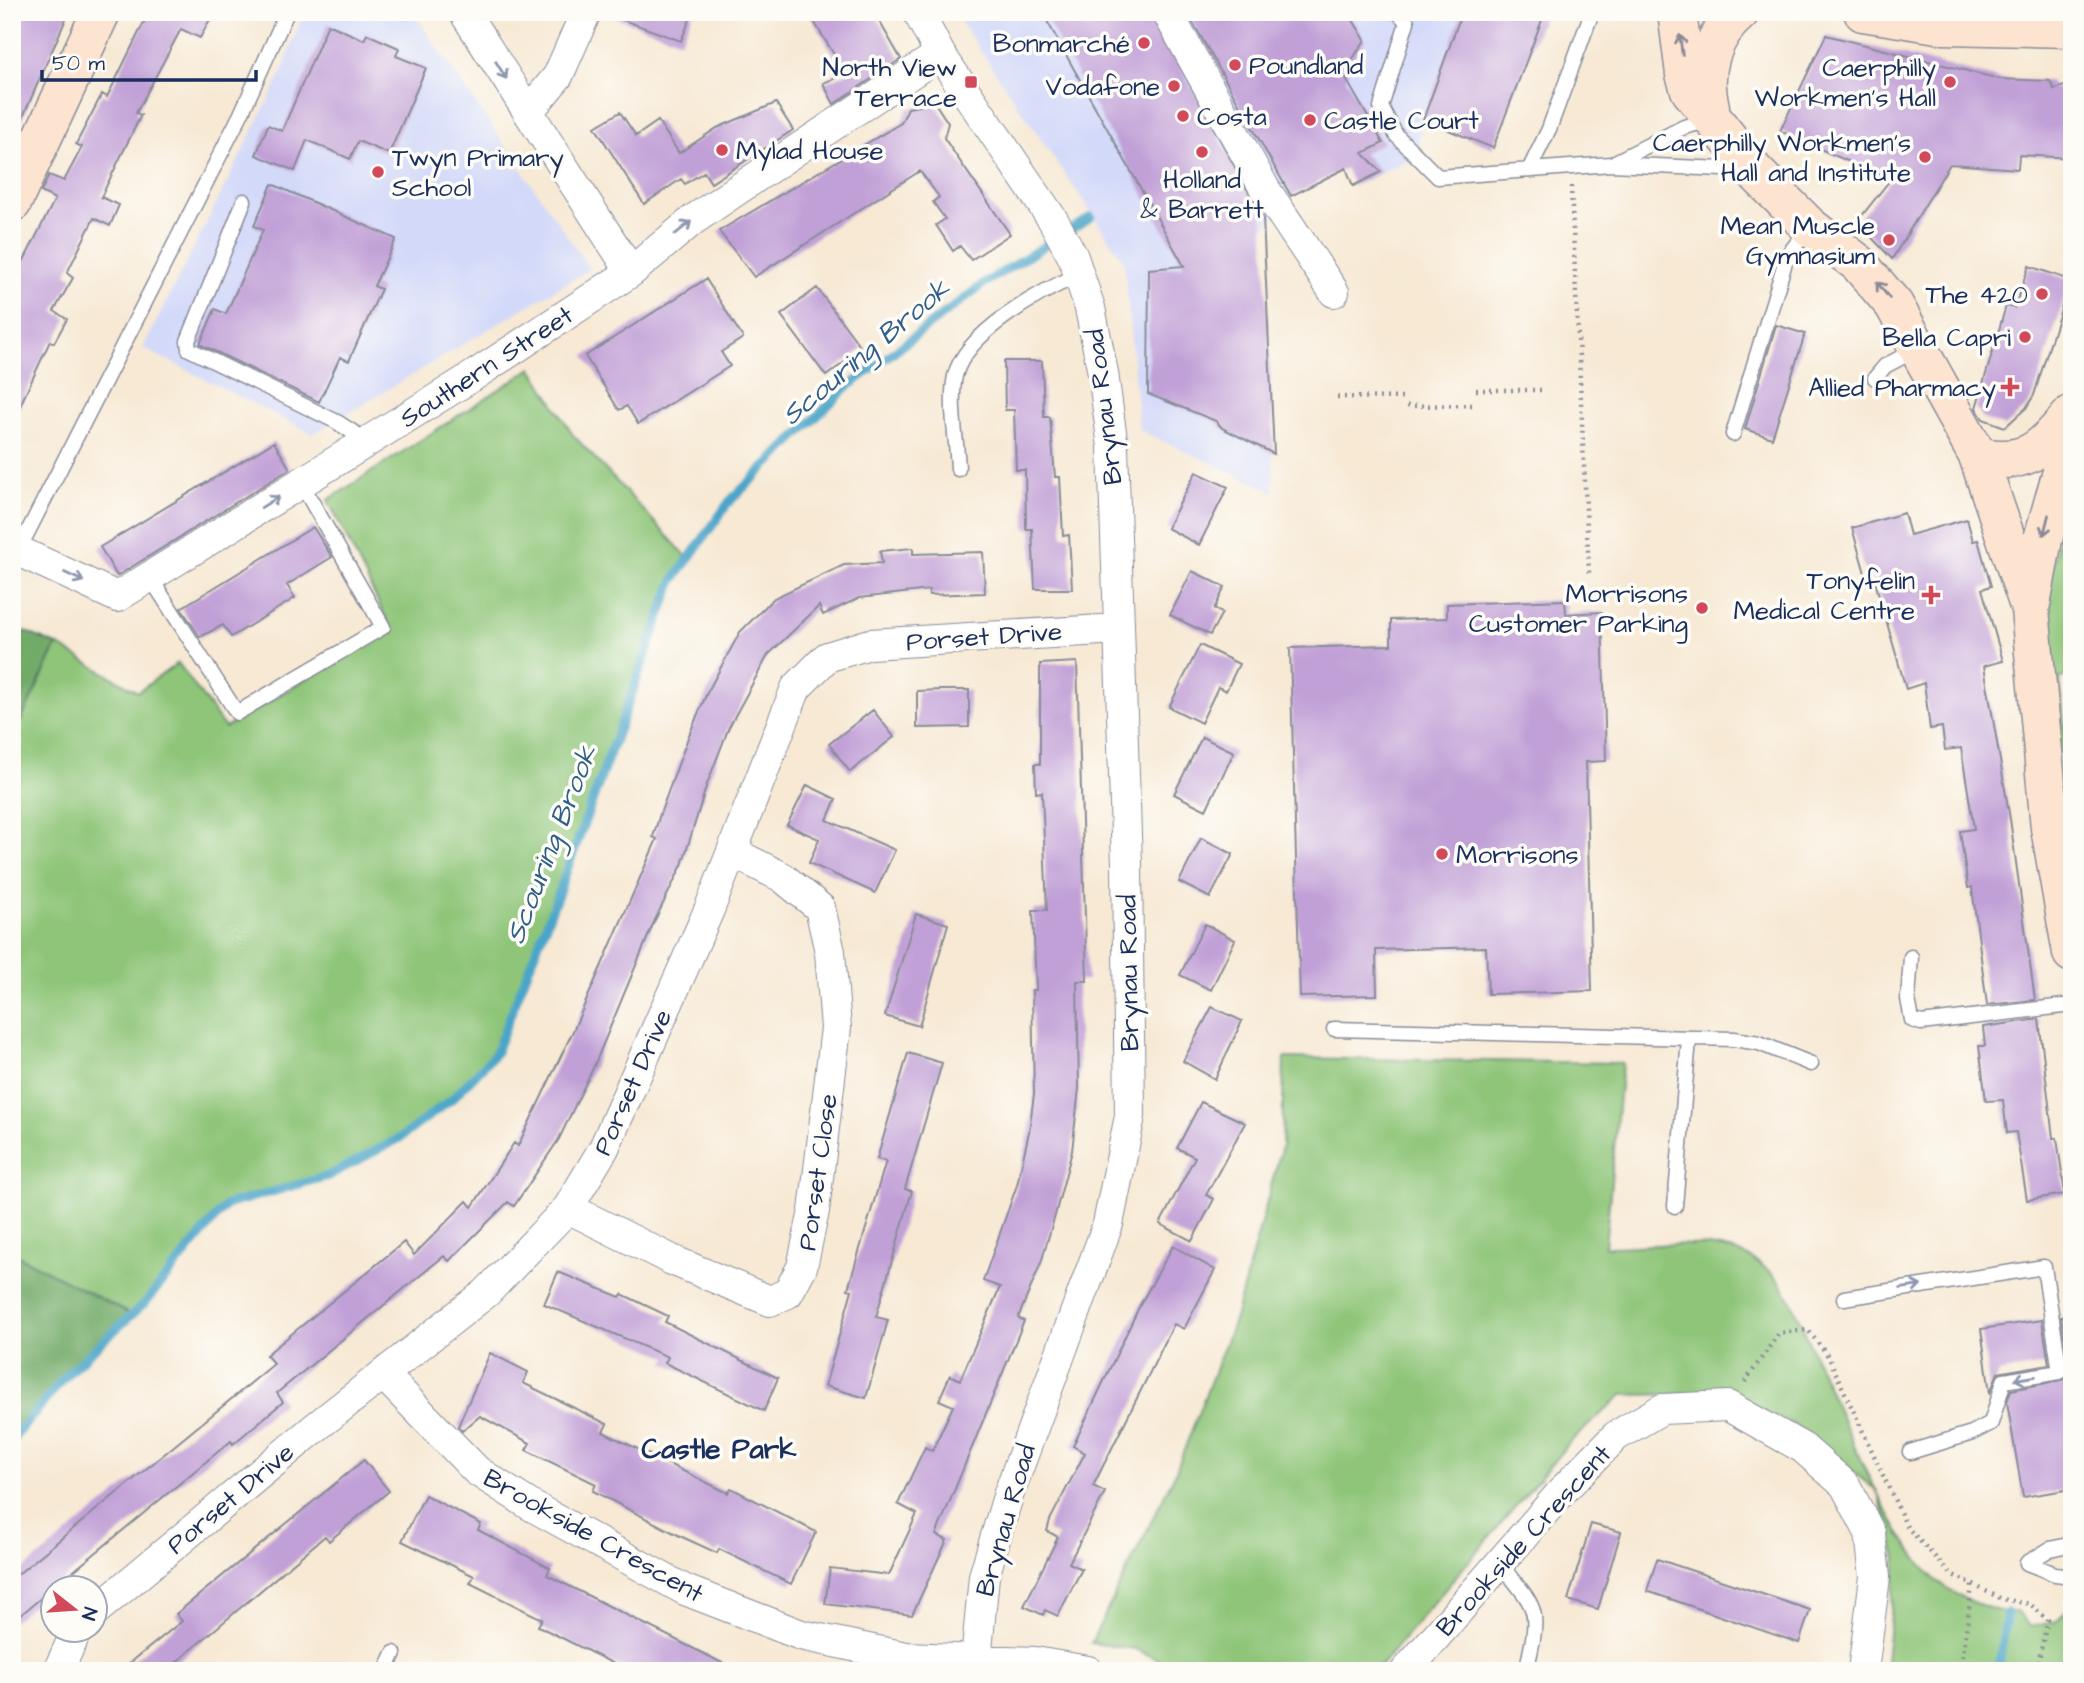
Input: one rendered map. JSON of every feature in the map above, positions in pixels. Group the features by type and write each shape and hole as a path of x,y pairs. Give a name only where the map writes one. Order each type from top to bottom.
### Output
{"main road":[{"path":"14,194 101,12"},
{"path":"1677,12 1685,74 1690,90 1754,171 1790,204 1810,227 1877,282 1894,305 1978,456 2031,608 2061,825 2072,953"},
{"path":"1713,119 1705,88 1707,67 1723,30 1740,12"},
{"path":"1863,12 1944,26 2072,28"},
{"path":"2030,28 2072,14"},
{"path":"1978,456 2000,461 2021,459 2047,443 2072,414"},
{"path":"2031,608 2043,539 2072,436"}],"street":[{"path":"464,12 631,272"},
{"path":"528,112 558,76 586,12"},
{"name":"Brynau Road","path":"918,12 940,54 1053,220 1076,266 1090,308 1103,373 1112,447 1127,877 1129,1116 1108,1224 1034,1421 984,1576 975,1665"},
{"path":"1167,12 1265,189 1334,292"},
{"name":"Southern Street","path":"14,554 117,597 368,442 631,272 693,220 940,54"},
{"name":"Porset Drive","path":"108,1600 383,1374 486,1293 568,1208 604,1148 734,853 796,688 827,657 870,644 1118,629"},
{"name":"Porset Close","path":"568,1208 672,1260 770,1301 788,1293 802,1267 814,1210 836,1028 830,951 820,908 782,877 734,853"},
{"name":"Brookside Crescent","path":"383,1374 477,1471 530,1505 685,1590 801,1635 906,1657 975,1665 1035,1662 1088,1671"},
{"path":"1728,1406 1803,1448 1844,1485 1870,1533 1875,1577 1863,1671"},
{"name":"Brookside Crescent","path":"1406,1671 1616,1436 1662,1409 1728,1406"},
{"path":"58,1671 71,1644"}],"lane":[{"path":"14,554 242,114 287,12"},
{"path":"1398,12 1407,22 1381,107 1396,135 1438,177 1611,164 1754,171"},
{"path":"1529,170 1549,129 1592,12"},
{"path":"1611,164 1684,127 1713,119"},
{"path":"244,201 188,341 189,349 337,422 368,442"},
{"path":"1733,434 1787,256 1810,227"},
{"path":"958,469 954,395 957,369 972,348 997,324 1076,266"},
{"path":"1875,378 1885,366 1918,348"},
{"path":"150,577 237,713 383,627 301,483"},
{"path":"1911,957 1908,999 1912,1020 1921,1023 2072,1005"},
{"path":"1334,1029 1734,1039 1759,1043 1811,1064"},
{"path":"1675,1206 1689,1039"},
{"path":"1844,1297 2044,1267 2060,1372 2004,1381 1990,1423 1972,1433 1910,1452"},
{"path":"2072,1544 2050,1549 2027,1563 2055,1574 2072,1576"},
{"path":"1500,1563 1531,1602 1537,1625 1527,1667"},
{"path":"386,1671 394,1653"}],"path":[{"path":"1570,167 1589,573"},
{"path":"1476,390 1542,390"},
{"path":"1337,397 1406,398"},
{"path":"1407,406 1476,405"},
{"path":"1728,1406 1779,1333 1808,1330 1828,1356 1907,1527 1951,1574 2002,1599 2030,1604 2048,1620 2036,1671"},
{"path":"1961,1671 1972,1585"}],"shaded area":[{"name":"Twyn Primary School","path":"303,12 413,12 590,269 313,434 143,348 281,75"},
{"path":"954,12 1462,12 1423,120 1415,157 1353,186 1345,168 1292,195 1264,228 1274,492 1139,430 1124,261"}],"green space":[{"path":"532,368 573,435 689,559 673,582 559,891 495,1054 453,1098 400,1138 328,1176 226,1205 132,1315 12,1253 12,739 57,645 138,692 178,663 225,728 391,628 328,500"},
{"path":"2062,515 2072,518 2072,676 2060,678 2065,736 2072,736 2072,798 2065,796 2048,641 2049,591"},
{"path":"12,626 57,645 12,739"},
{"path":"1284,1058 1622,1063 1605,1247 1680,1244 1718,1247 1736,1252 1764,1267 1775,1277 1791,1301 1838,1411 1876,1490 1793,1424 1753,1407 1693,1394 1622,1395 1569,1443 1376,1671 1183,1671 1135,1649 1091,1643 1174,1476 1235,1318 1282,1146"},
{"path":"12,1253 132,1315 71,1370 12,1440"},
{"path":"1878,1494 1909,1547 1928,1572 1950,1591 1994,1610 2017,1612 2031,1627 2057,1621 2072,1603 2072,1671 1885,1671 1897,1557"}],"building":[{"path":"12,12 69,12 12,142"},
{"path":"144,12 214,12 200,38 181,29 136,113 141,115 101,197 119,205 110,226 94,218 67,273 73,278 54,311 67,319 54,343 50,341 12,423 12,284 55,199 41,192 49,175 64,181 82,147 76,144 102,94 107,97 148,14"},
{"path":"610,12 693,12 681,41 609,15"},
{"path":"808,12 874,12 901,59 834,104 823,83 846,74"},
{"path":"1042,12 1150,12 1263,218 1274,454 1222,428 1216,421 1148,394 1149,269 1184,266"},
{"name":"Castle Court","path":"1187,12 1348,12 1365,40 1352,60 1346,79 1383,143 1363,153 1381,172 1353,186 1346,168 1291,196"},
{"path":"1462,12 1545,12 1493,148 1423,120"},
{"path":"328,24 364,40 367,34 399,48 396,56 426,68 389,154 358,141 350,159 307,140 295,171 256,155 268,125 282,131"},
{"path":"1826,35 1999,79 2050,81 2054,89 2072,84 2072,158 2019,155 2018,169 1950,164 1892,259 1857,222 1890,180 1780,131"},
{"path":"776,103 793,130 711,183 704,172 685,184 681,179 644,204 595,127 620,112 636,136 658,121 679,153 717,128"},
{"path":"935,103 948,123 944,138 1010,234 971,260 960,246 953,251 936,225 945,219 933,202 939,197 920,171 754,277 719,231 901,123 908,108"},
{"path":"272,184 396,239 374,286 381,289 349,361 340,357 319,402 200,344 215,309 226,314 263,230 254,226"},
{"path":"2029,266 2070,280 2034,395 2026,408 2005,427 1983,419 1976,408 2006,306 2014,308"},
{"path":"706,279 743,338 721,352 730,366 638,424 627,406 619,410 585,356"},
{"path":"817,288 862,349 826,376 781,315"},
{"path":"1776,325 1805,334 1772,438 1745,429"},
{"path":"1004,361 1042,361 1044,417 1050,417 1055,477 1060,477 1063,536 1069,535 1072,589 1035,589 1032,529 1026,529 1025,470 1016,470 1014,410 1005,410"},
{"path":"274,442 290,469 117,576 100,547"},
{"path":"1196,472 1228,487 1199,545 1167,528"},
{"path":"1904,513 1910,535 1967,519 1973,541 1978,540 1991,586 1982,589 2003,661 1984,666 2010,819 2035,1000 1987,1005 1972,887 1968,888 1960,831 1974,829 1961,748 1945,750 1942,727 1930,729 1924,683 1906,689 1874,578 1867,580 1852,528"},
{"path":"313,527 332,557 287,585 295,598 231,637 223,625 200,637 181,608"},
{"path":"913,548 913,554 983,552 985,593 929,595 929,590 859,598 823,615 819,606 768,655 729,727 706,787 682,865 654,922 594,1066 559,1139 514,1206 508,1202 449,1261 444,1256 277,1393 283,1402 233,1444 231,1441 70,1574 38,1574 38,1601 12,1622 12,1579 274,1364 266,1355 404,1242 414,1255 467,1201 472,1207 514,1143 518,1146 573,1031 657,839 653,837 660,814 689,735 707,693 740,632 774,598 844,565 882,563 880,551"},
{"path":"1192,571 1225,587 1214,609 1222,613 1210,635 1170,615"},
{"name":"Morrisons","path":"1565,600 1566,614 1602,612 1606,761 1586,762 1592,991 1488,994 1486,947 1376,950 1377,995 1300,997 1290,648 1391,645 1391,620 1447,618 1447,604"},
{"path":"1200,645 1239,664 1226,691 1218,687 1201,723 1169,707"},
{"path":"1077,662 1087,981 1077,981 1079,1088 1072,1151 1055,1215 1041,1263 1018,1318 1024,1321 936,1535 947,1540 912,1615 825,1604 830,1568 889,1575 917,1514 898,1504 925,1447 932,1451 953,1406 939,1400 950,1375 960,1380 1000,1287 983,1281 1017,1185 1029,1132 1034,1094 1032,990 1036,990 1033,910 1047,910 1042,792 1036,793 1035,764 1040,764 1040,664"},
{"path":"969,690 969,727 917,728 917,691"},
{"path":"873,710 894,737 850,772 829,744"},
{"path":"1202,737 1234,752 1206,810 1174,794"},
{"path":"807,785 836,799 827,820 895,850 875,893 809,863 819,839 787,825"},
{"path":"1201,838 1233,854 1210,898 1179,882"},
{"path":"916,914 948,924 919,1026 885,1016"},
{"path":"1205,924 1235,940 1211,990 1180,975"},
{"path":"1212,1007 1242,1021 1215,1079 1183,1061"},
{"path":"2039,1019 2053,1138 2057,1138 2065,1194 2027,1200 2016,1132 2007,1133 2003,1100 1986,1101 1979,1046 1985,1046 1983,1027"},
{"path":"908,1053 942,1063 905,1189 912,1191 876,1317 888,1320 866,1398 825,1386 852,1290 848,1289 886,1161 877,1159"},
{"path":"1201,1102 1245,1123 1206,1195 1214,1199 1192,1241 1160,1224 1195,1157 1177,1148"},
{"path":"1173,1246 1215,1270 1184,1329 1174,1324 1093,1486 1105,1492 1069,1563 1082,1569 1058,1616 1045,1610 1043,1615 1024,1606 1058,1537 1047,1531 1050,1520 1085,1453 1073,1446 1140,1305"},
{"path":"558,1272 620,1297 622,1294 668,1316 665,1322 778,1378 764,1411 665,1363 668,1357 544,1304"},
{"path":"2072,1315 2072,1489 2023,1497 2007,1402 2011,1390 2067,1379 2070,1371 2061,1317"},
{"path":"2042,1320 2049,1364 1998,1373 1990,1393 1981,1329"},
{"path":"490,1353 528,1372 523,1383 607,1424 603,1432 728,1493 731,1488 816,1532 791,1584 719,1549 717,1553 680,1536 593,1491 596,1484 526,1450 530,1443 480,1416 462,1431 458,1426"},
{"path":"364,1460 389,1491 329,1541 325,1536 166,1671 120,1671 182,1621 176,1614"},
{"path":"425,1495 481,1524 478,1530 550,1568 547,1575 738,1671 628,1671 538,1626 542,1619 470,1583 474,1576 402,1541"},
{"path":"1591,1524 1621,1532 1598,1609 1568,1600"},
{"path":"1657,1559 1810,1610 1799,1643 1647,1591"}],"waterway":[{"name":"Scouring Brook","path":"12,1440 71,1370 145,1303 226,1205 328,1176 400,1138 453,1098 495,1054 559,892 673,581 729,502 845,389 986,282 1091,217"},
{"path":"1998,1671 2007,1613"}],"place":[{"name":"Bonmarché","path":"1144,43"},
{"name":"Poundland","path":"1235,65"},
{"name":"North View Terrace","path":"971,82"},
{"name":"Caerphilly Workmen's Hall","path":"1950,82"},
{"name":"Vodafone","path":"1174,86"},
{"name":"Costa","path":"1183,116"},
{"name":"Castle Court","path":"1310,120"},
{"name":"Mylad House","path":"722,150"},
{"name":"Holland & Barrett","path":"1202,152"},
{"name":"Caerphilly Workmen's Hall and Institute","path":"1925,157"},
{"name":"Twyn Primary School","path":"378,172"},
{"name":"Mean Muscle Gymnasium","path":"1889,240"},
{"name":"The 420","path":"2042,294"},
{"name":"Bella Capri","path":"2025,337"},
{"name":"Allied Pharmacy","path":"2010,387"},
{"name":"Tonyfelin Medical Centre","path":"1931,595"},
{"name":"Morrisons Customer Parking","path":"1702,608"},
{"name":"Morrisons","path":"1442,854"}],"district":[{"name":"Castle Park","path":"719,1448"}]}
